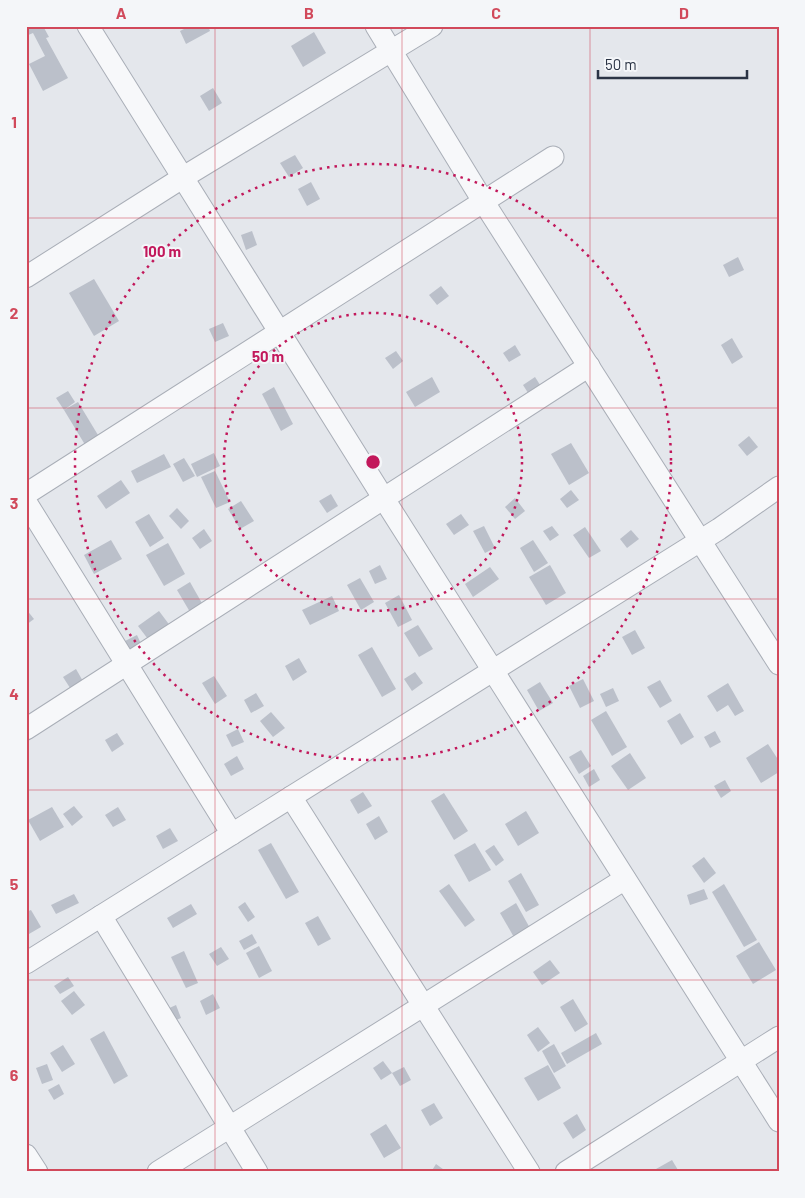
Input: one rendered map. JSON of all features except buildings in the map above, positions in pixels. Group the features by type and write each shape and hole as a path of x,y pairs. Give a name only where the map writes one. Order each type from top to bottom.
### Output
{"street":[{"path":"88,26 492,671 779,1120"},
{"path":"376,26 483,202 779,664"},
{"path":"26,277 182,178 432,26"},
{"path":"26,494 553,157"},
{"path":"26,729 589,366"},
{"path":"26,963 701,540 779,487"},
{"path":"26,502 232,834"},
{"path":"291,797 529,1172"},
{"path":"158,1172 625,879"},
{"path":"101,916 257,1172"},
{"path":"566,1172 779,1037"},
{"path":"26,1155 37,1172"}]}
